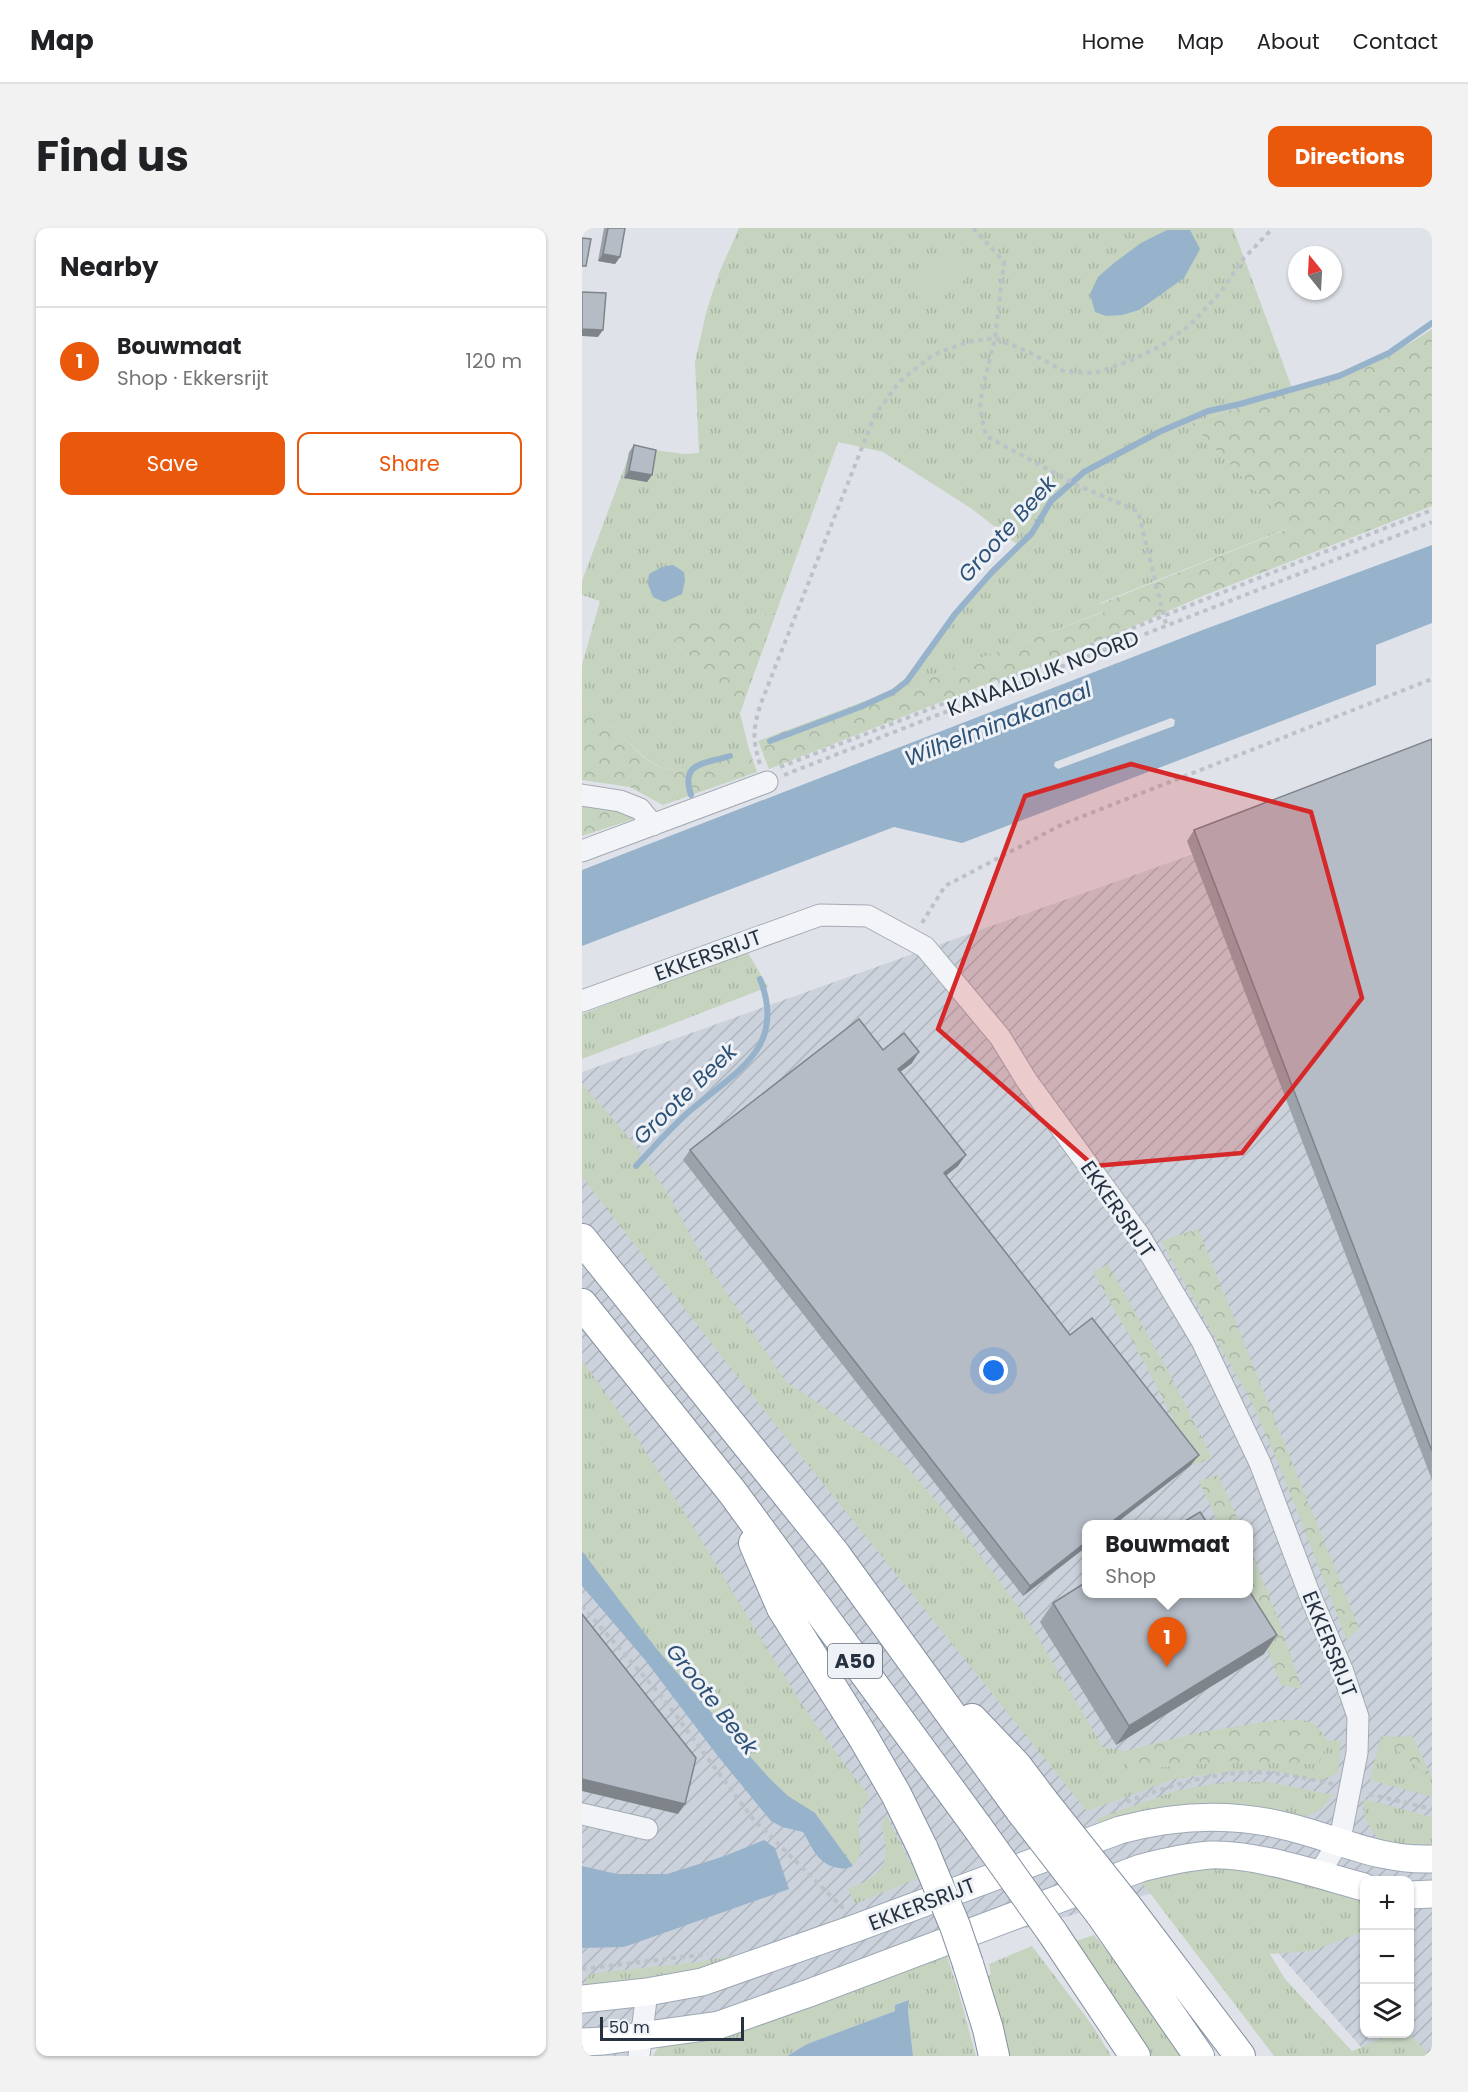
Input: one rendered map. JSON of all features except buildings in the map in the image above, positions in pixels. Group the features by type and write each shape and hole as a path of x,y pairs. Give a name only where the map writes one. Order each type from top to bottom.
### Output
{"highway":[{"name":"A50","path":"582,1239 835,1554 919,1671 1032,1806 1112,1909 1240,2056"},
{"name":"A50","path":"582,1304 733,1493 978,1828 1052,1932 1135,2056"},
{"name":"A50","path":"733,1493 782,1608 863,1737 896,1794 923,1849 955,1926 988,2029 994,2056"},
{"name":"A50","path":"1112,1909 1199,2056"}],"main road":[{"name":"EKKERSRIJT","path":"582,1999 647,1992 702,1982 1120,1830 1150,1822 1195,1816 1246,1817 1290,1827 1378,1854 1432,1860"},
{"name":"EKKERSRIJT","path":"582,2042 604,2041 640,2046 720,2025 1141,1868 1171,1860 1202,1856 1249,1857 1360,1886"},
{"path":"1414,1895 1432,1894"}],"street":[{"path":"582,851 653,825 767,775"},
{"path":"582,795 620,801 640,809 653,825"},
{"name":"EKKERSRIJT","path":"582,1001 820,915 868,916 925,947 1000,1037 1028,1081 1139,1235 1202,1341 1260,1463 1309,1593 1343,1672 1358,1717 1357,1753 1338,1843 1318,1875"},
{"path":"582,1814 647,1829"},
{"path":"640,2046 647,1992"}],"path":[{"path":"973,228 1004,262 995,338 982,391 980,410 986,436 1079,486 1138,511 1166,624"},
{"path":"1273,228 1244,258 1220,293 1191,325 1161,346 1132,360 1095,374 1065,372 1031,352 995,338 967,342 933,355 899,382 874,417 756,719 753,740 767,775 1163,615 1432,510"},
{"name":"KANAALDIJK NOORD","path":"767,775 1432,522"},
{"path":"912,939 945,886 1020,845 1063,824 1432,679"},
{"path":"582,1606 663,1698 753,1819 846,1912"},
{"path":"1368,1794 1432,1809"}],"highlighted area":[{"path":"1131,764 1311,812 1362,998 1242,1153 1094,1166 938,1029 1025,796"}],"shaded area":[{"path":"1432,769 1432,2056 1369,2056 1211,1877 930,1954 650,2044 648,2056 582,2056 582,1072"}],"green space":[{"path":"739,228 1233,228 1292,388 1191,424 1285,521 1288,528 1100,603 1105,611 904,687 932,642 977,587 1018,545 972,509 883,452 838,442 776,613 682,624 675,644 701,666 740,713 749,749 718,761 683,770 673,770 656,765 612,725 604,728 587,698 582,694 582,665 600,601 582,595 582,581 632,447 685,454 699,453 695,362 706,313 719,273"},
{"path":"955,248 974,272 928,309 908,285"},
{"path":"1432,329 1432,506 1205,595 1120,632 769,769 758,741 1104,612 1100,604 1287,529 1285,521 1191,424 1375,360 1412,342"},
{"path":"776,613 740,713 701,666 675,644 682,623"},
{"path":"582,694 587,698 604,728 612,725 655,765 672,770 683,770 718,761 749,749 757,772 663,805 630,787 582,780"},
{"path":"582,800 604,801 637,818 582,836"},
{"path":"747,951 768,987 582,1059 582,1014"},
{"path":"582,1084 625,1133 648,1164 670,1197 701,1255 785,1381 899,1458 961,1530 1025,1616 1103,1747 1125,1751 1129,1770 1229,1761 1318,1764 1328,1741 1341,1740 1338,1773 1320,1781 1270,1770 1226,1772 1175,1779 1087,1811 759,1404 582,1177"},
{"path":"1198,1229 1359,1628 1347,1640 1282,1472 1252,1403 1161,1241"},
{"path":"1108,1264 1169,1373 1212,1458 1193,1465 1159,1391 1093,1272"},
{"path":"582,1360 665,1482 806,1710 870,1796 858,1821 861,1853 853,1866 815,1814 788,1796 770,1779 655,1647 582,1551"},
{"path":"1218,1475 1238,1520 1217,1520 1199,1481"},
{"path":"1253,1556 1302,1689 1281,1685 1248,1598 1253,1598"},
{"path":"1276,1720 1307,1721 1323,1733 1328,1741 1319,1764 1229,1761 1129,1770 1125,1751 1201,1732"},
{"path":"1412,1735 1432,1778 1432,1780 1381,1736"},
{"path":"1381,1736 1432,1780 1432,1797 1370,1780"},
{"path":"1225,1782 1270,1782 1333,1795 1315,1813 1304,1816 1100,1825 1096,1819 1178,1790"},
{"path":"1364,1799 1432,1817 1432,1847 1382,1843 1371,1829 1366,1817"},
{"path":"886,1815 918,1878 855,1904 848,1889 871,1878 881,1868 884,1861 886,1852 883,1825"},
{"path":"1172,1866 1249,1866 1360,1895 1360,1933 1312,1951 1270,1954 1285,1979 1352,2051 1383,2038 1413,2038 1431,2056 1274,2056 1137,1876"},
{"path":"923,1890 700,1975 583,1991 587,1976 595,1973 698,1962 749,1952"},
{"path":"1094,1935 1154,2010 1182,2056 1145,2056 1073,1942"},
{"path":"1032,1946 1092,2025 1111,2056 1006,2056 985,1977 991,1975 989,1964"},
{"path":"946,1953 976,2056 913,2056 909,2000 895,2005 895,2011 807,2044 787,2056 653,2056 659,2046"}],"water":[{"path":"1167,230 1190,230 1200,249 1184,278 1139,310 1122,315 1106,316 1095,312 1090,294 1098,277 1141,243"},
{"name":"Wilhelminakanaal","path":"1432,545 1432,623 1376,645 1376,685 962,843 894,827 582,946 582,870 1200,631","holes":["1171,718 1175,720 1174,726 1058,769 1054,766 1055,762"]},
{"path":"673,565 684,572 685,581 682,594 664,602 653,597 648,584 649,574 662,567"},
{"path":"582,1551 655,1647 770,1779 788,1796 815,1813 853,1866 842,1868 828,1864 815,1853 803,1832 782,1827 771,1821 717,1755 646,1661 582,1586"},
{"path":"764,1840 775,1848 789,1889 624,1947 582,1948 582,1866 617,1874 667,1874 725,1856"},
{"path":"909,2000 913,2056 787,2056 807,2044 895,2011 895,2005"}],"waterway":[{"name":"Groote Beek","path":"770,741 860,707 893,692 907,681 955,614 992,572 1032,533 1051,501 1084,472 1159,432 1208,411 1339,376 1389,353 1432,323"},
{"name":"Groote Beek","path":"691,795 688,784 692,770 703,763 730,756"},
{"name":"Groote Beek","path":"636,1166 677,1122 740,1069 753,1055 762,1040 767,1023 767,1003 760,979"}],"place":[{"name":"Bouwmaat","path":"1167,1667"}]}
